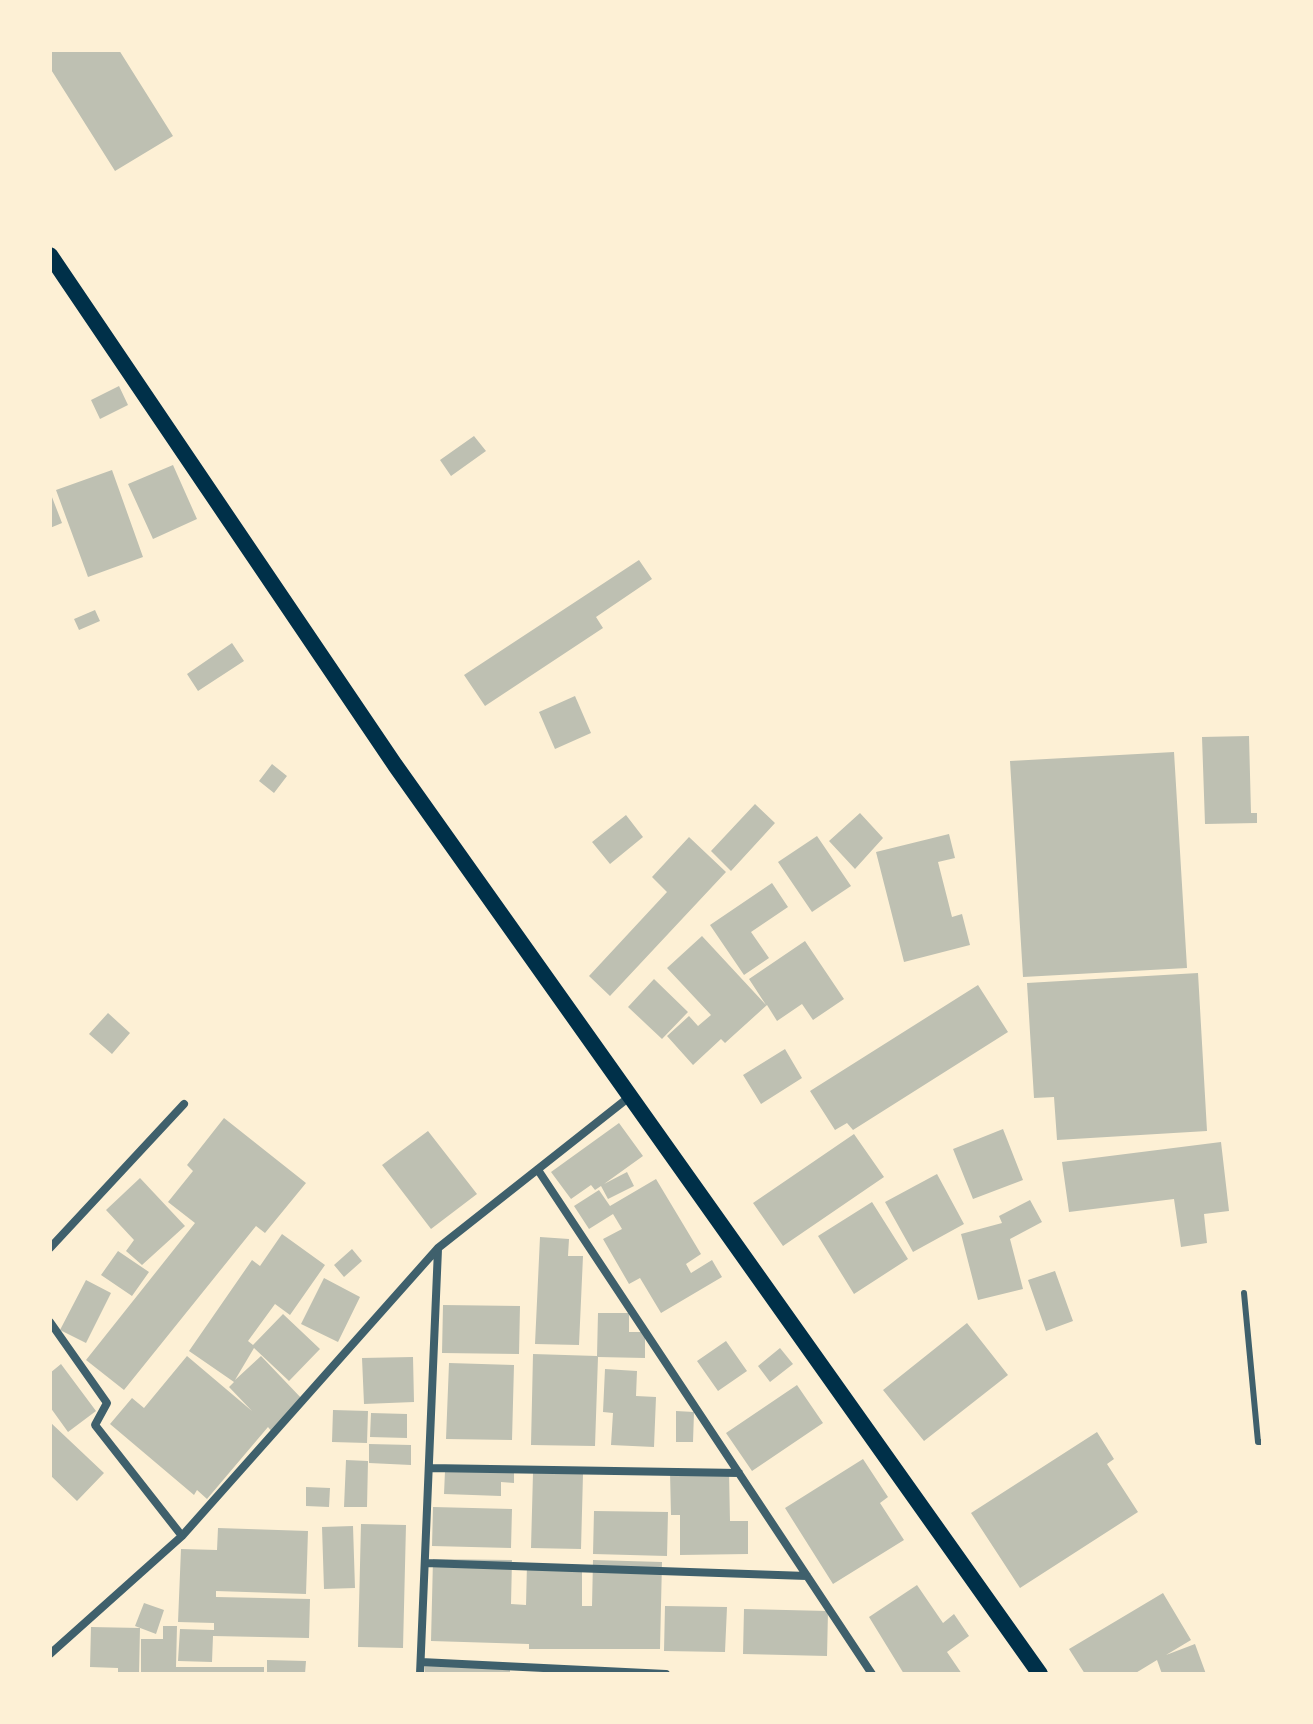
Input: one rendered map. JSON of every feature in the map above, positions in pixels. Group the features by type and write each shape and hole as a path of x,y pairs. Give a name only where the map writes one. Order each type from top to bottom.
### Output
{"main road":[{"path":"50,255 395,765 628,1098 1040,1674"}],"street":[{"path":"50,1654 182,1536 438,1248 628,1098"},
{"path":"50,1248 184,1104"},
{"path":"538,1170 872,1674"},
{"path":"420,1674 438,1248"},
{"path":"50,1322 107,1403 95,1425 182,1536"},
{"path":"429,1468 739,1473"},
{"path":"425,1563 807,1576"},
{"path":"421,1662 666,1674"}],"lane":[{"path":"1244,1293 1258,1442 1263,1442"}],"building":[{"path":"50,50 119,50 173,136 115,171 50,68"},
{"path":"119,386 128,405 100,419 91,400"},
{"path":"474,436 486,451 451,476 440,460"},
{"path":"173,465 197,519 153,539 128,484"},
{"path":"112,470 143,557 88,577 56,490"},
{"path":"50,492 62,523 50,528"},
{"path":"639,560 652,579 596,617 603,628 485,706 464,675"},
{"path":"95,610 100,621 79,630 74,619"},
{"path":"232,643 244,661 198,691 187,674"},
{"path":"575,696 591,733 555,749 539,712"},
{"path":"1249,736 1251,813 1257,813 1257,823 1205,824 1202,737"},
{"path":"1174,752 1187,968 1023,977 1010,761"},
{"path":"272,764 287,776 274,793 259,781"},
{"path":"755,804 775,823 731,871 711,851"},
{"path":"860,813 883,838 855,869 829,841"},
{"path":"626,815 643,837 610,864 592,842"},
{"path":"949,834 955,858 938,862 952,917 962,914 970,945 904,962 876,852"},
{"path":"817,836 851,886 812,912 778,862"},
{"path":"689,837 726,872 610,996 589,976 667,892 652,877"},
{"path":"772,883 788,907 751,932 769,958 744,975 710,925"},
{"path":"702,936 766,1005 749,979 805,941 844,999 813,1020 802,1004 777,1021 767,1005 725,1043 721,1039 693,1065 667,1036 689,1016 698,1026 711,1015 667,968"},
{"path":"1198,973 1207,1131 1057,1140 1054,1097 1034,1098 1027,983"},
{"path":"654,979 688,1012 662,1039 628,1007"},
{"path":"978,985 1008,1032 853,1130 847,1123 835,1130 810,1091"},
{"path":"108,1013 130,1033 112,1054 89,1034"},
{"path":"785,1049 802,1078 761,1104 743,1075"},
{"path":"224,1118 306,1183 265,1233 256,1226 124,1390 86,1360 195,1223 168,1202 193,1171 187,1165"},
{"path":"619,1123 643,1156 604,1184 627,1172 634,1186 608,1199 601,1186 595,1190 591,1185 571,1199 551,1172"},
{"path":"1003,1129 1023,1180 973,1199 953,1149"},
{"path":"428,1131 477,1194 431,1229 382,1165"},
{"path":"854,1134 884,1177 783,1246 753,1203"},
{"path":"1221,1142 1229,1211 1204,1214 1207,1243 1181,1247 1174,1199 1069,1212 1062,1162"},
{"path":"937,1174 964,1224 913,1252 885,1202"},
{"path":"140,1178 185,1226 142,1265 126,1251 134,1240 106,1210"},
{"path":"656,1179 701,1254 686,1264 691,1273 712,1260 722,1277 661,1313 640,1278 629,1284 603,1239 622,1229 613,1214 589,1229 574,1206 599,1190 610,1206"},
{"path":"1030,1200 1042,1222 1010,1239 1023,1289 978,1300 961,1234 1002,1223 999,1216"},
{"path":"872,1202 908,1259 854,1294 818,1236"},
{"path":"282,1234 325,1265 290,1315 275,1304 248,1341 253,1345 283,1314 320,1349 289,1381 254,1348 235,1380 261,1356 304,1401 272,1432 268,1427 207,1499 197,1490 194,1495 110,1424 132,1398 144,1408 187,1356 252,1411 229,1387 234,1382 189,1351 252,1260 260,1266"},
{"path":"540,1237 569,1239 568,1256 583,1256 579,1345 535,1344"},
{"path":"352,1249 362,1261 344,1277 334,1265"},
{"path":"118,1251 149,1272 132,1296 101,1275"},
{"path":"1055,1271 1073,1321 1046,1331 1028,1280"},
{"path":"324,1278 360,1297 338,1342 301,1324"},
{"path":"86,1280 111,1293 86,1343 60,1330"},
{"path":"443,1305 520,1306 519,1354 442,1353"},
{"path":"598,1313 629,1313 629,1332 645,1332 645,1358 598,1357 595,1446 531,1445 533,1354 597,1356"},
{"path":"967,1323 1008,1375 924,1441 883,1390"},
{"path":"726,1341 747,1371 718,1391 697,1361"},
{"path":"780,1348 793,1364 770,1382 758,1366"},
{"path":"413,1357 414,1402 364,1404 362,1358"},
{"path":"449,1363 514,1365 512,1440 446,1439"},
{"path":"61,1364 96,1411 68,1432 50,1407 50,1373"},
{"path":"605,1369 637,1371 636,1396 656,1397 654,1447 611,1445 613,1413 603,1412"},
{"path":"797,1385 823,1423 752,1471 726,1433"},
{"path":"333,1410 368,1411 367,1443 332,1442"},
{"path":"676,1411 694,1412 693,1442 676,1442"},
{"path":"371,1413 407,1414 407,1438 370,1437"},
{"path":"50,1422 104,1473 77,1501 50,1475"},
{"path":"1097,1432 1114,1459 1107,1464 1138,1512 1020,1588 971,1513"},
{"path":"369,1444 411,1445 411,1465 369,1463"},
{"path":"863,1459 888,1497 880,1503 904,1540 833,1584 785,1508"},
{"path":"346,1460 368,1461 367,1507 344,1507"},
{"path":"445,1471 514,1473 514,1483 501,1482 501,1496 444,1494"},
{"path":"670,1472 729,1472 730,1521 748,1521 748,1554 680,1555 680,1515 671,1515"},
{"path":"533,1473 583,1474 581,1549 531,1548"},
{"path":"306,1487 330,1488 329,1507 306,1506"},
{"path":"433,1507 512,1509 511,1548 432,1546"},
{"path":"594,1511 668,1512 667,1556 593,1554"},
{"path":"361,1524 406,1525 403,1648 358,1647"},
{"path":"353,1526 355,1588 324,1589 322,1527"},
{"path":"218,1528 308,1531 306,1594 216,1591 216,1597 310,1599 309,1638 213,1636 212,1662 178,1661 180,1629 214,1630 214,1623 178,1622 181,1549 217,1550"},
{"path":"433,1559 512,1560 511,1604 526,1605 527,1564 582,1565 582,1606 592,1606 593,1560 662,1562 660,1649 529,1649 529,1644 431,1641"},
{"path":"917,1585 943,1623 954,1614 969,1636 947,1652 962,1674 904,1674 869,1617"},
{"path":"1163,1593 1191,1640 1166,1655 1195,1644 1206,1674 1162,1674 1157,1660 1134,1674 1085,1674 1069,1649"},
{"path":"144,1603 164,1610 156,1634 135,1626"},
{"path":"665,1606 727,1607 725,1652 664,1651"},
{"path":"744,1609 828,1611 827,1656 743,1654"},
{"path":"163,1626 177,1626 176,1667 264,1667 264,1674 141,1674 141,1639 163,1639"},
{"path":"91,1627 140,1628 139,1674 118,1674 118,1668 90,1667"},
{"path":"267,1660 306,1661 305,1674 267,1674"},
{"path":"425,1662 510,1665 510,1674 425,1674"}]}
